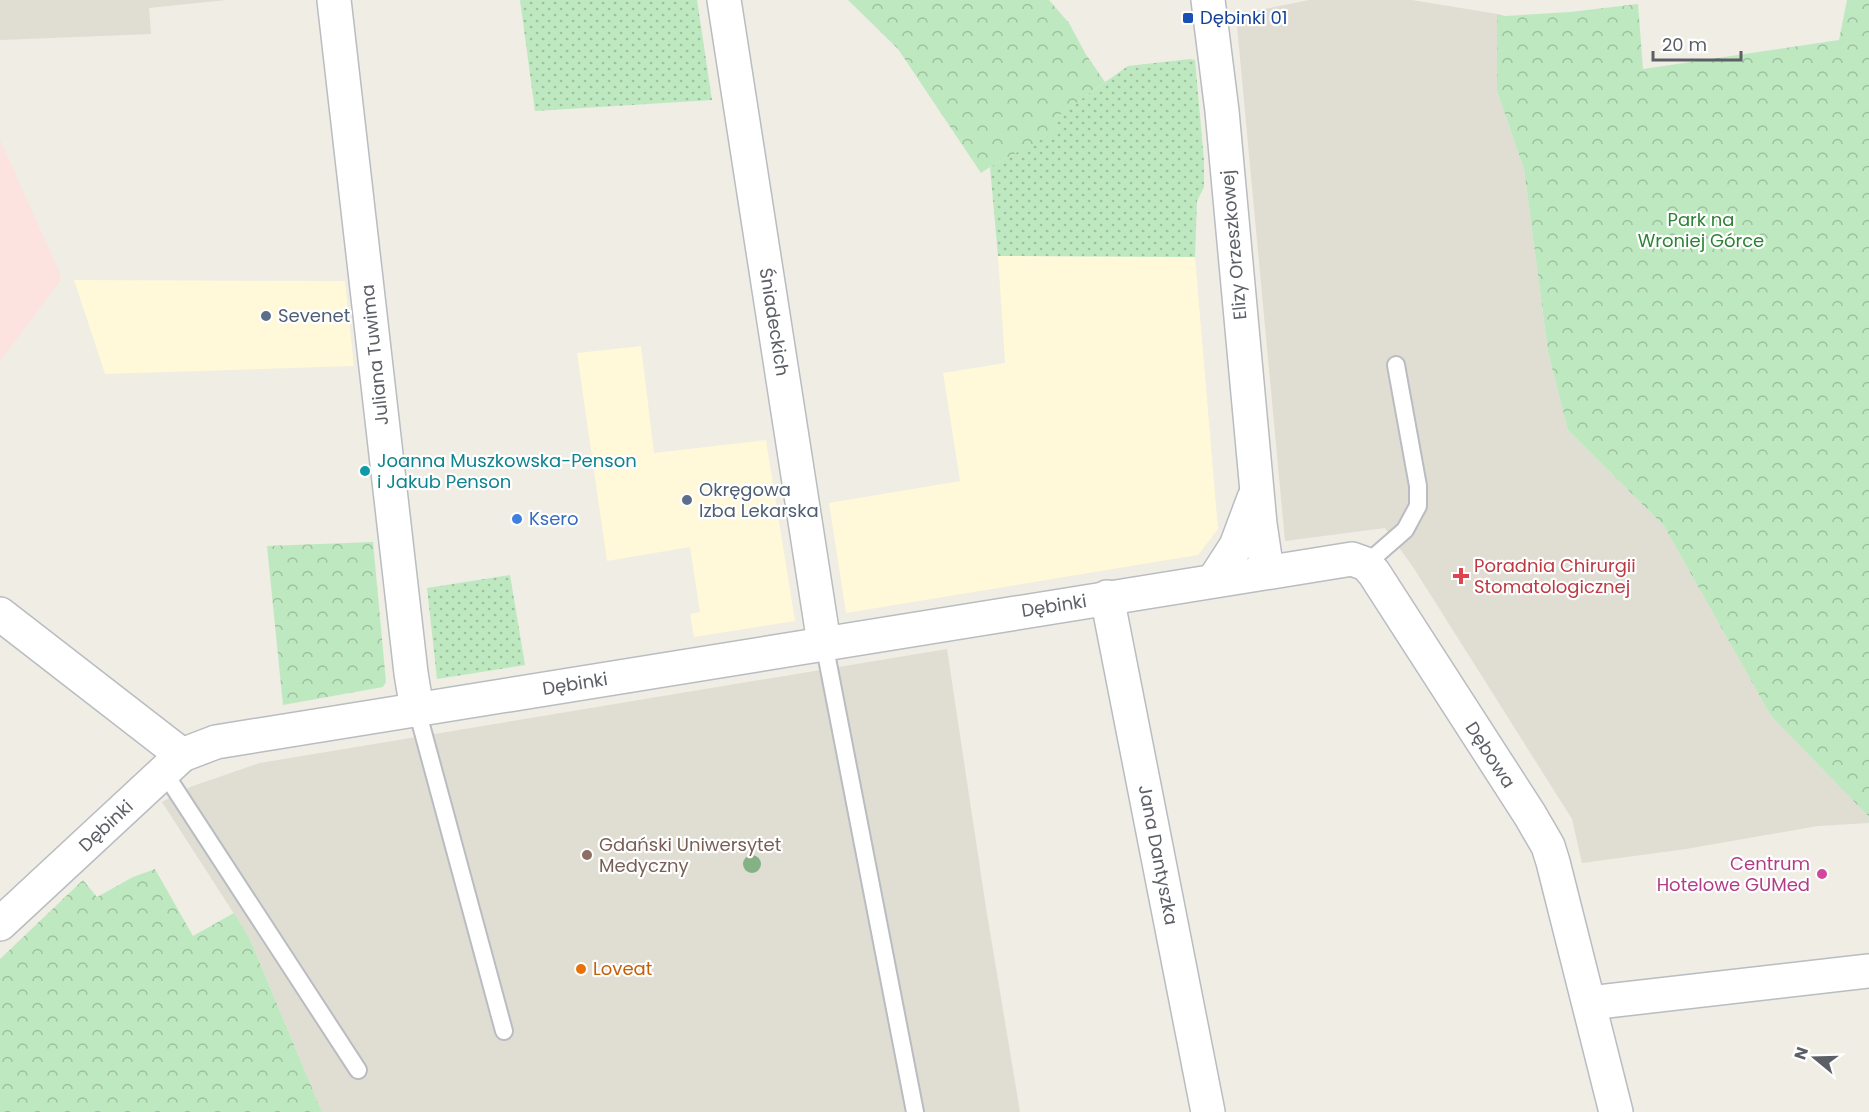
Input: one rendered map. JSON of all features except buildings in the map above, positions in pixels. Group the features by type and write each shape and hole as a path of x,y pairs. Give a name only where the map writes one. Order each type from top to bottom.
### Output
{"street":[{"name":"Juliana Tuwima","path":"334,0 417,710"},
{"name":"Śniadeckich","path":"724,0 824,644"},
{"name":"Elizy Orzeszkowej","path":"1208,0 1222,111 1257,490 1267,571"},
{"name":"Elizy Orzeszkowej","path":"1214,580 1236,546 1257,490"},
{"path":"1214,580 1339,560 1352,559 1366,564"},
{"name":"Dębowa","path":"1366,564 1548,846 1590,1003 1616,1112"},
{"name":"Dębinki","path":"0,924 173,763 216,742 1214,580"},
{"name":"Jana Dantyszka","path":"1107,597 1208,1112"},
{"path":"0,614 173,763"},
{"path":"1590,1003 1869,971"}],"lane":[{"path":"1366,564 1405,530 1418,506 1418,486 1396,365"},
{"path":"824,644 915,1112"},
{"path":"417,710 504,1030"},
{"path":"173,763 358,1070"}],"shaded area":[{"path":"0,0 226,0 149,8 151,34 0,40"},
{"path":"1309,0 1412,0 1497,14 1497,91 1524,169 1548,352 1568,430 1664,526 1771,716 1869,817 1869,823 1818,826 1686,849 1582,863 1572,819 1413,567 1385,528 1285,541 1236,15"},
{"path":"0,140 61,280 0,361"},
{"path":"998,256 1195,257 1218,529 1198,555 846,613 829,503 960,481 943,373 1005,363"},
{"path":"74,280 345,281 354,366 105,374"},
{"name":"Okręgowa Izba Lekarska","path":"641,346 654,453 766,440 795,621 694,637 690,614 700,612 690,547 607,561 577,353"},
{"name":"Gdański Uniwersytet Medyczny","path":"947,649 986,908 1020,1112 322,1112 249,937 162,802 190,787 260,763"}],"green space":[{"path":"520,0 697,0 712,100 535,111"},
{"path":"848,0 1049,0 1069,23 1085,53 1105,82 1054,119 1060,129 981,173 898,49"},
{"name":"Park na Wroniej Górce","path":"1847,0 1869,0 1869,817 1771,716 1664,526 1568,430 1548,352 1524,169 1497,91 1497,14 1505,16 1570,12 1638,4 1643,69 1839,40"},
{"path":"1195,60 1204,161 1204,187 1197,201 1195,257 998,256 990,167 1059,129 1053,119 1128,66"},
{"path":"373,542 386,682 383,687 283,705 267,546"},
{"path":"510,575 525,665 437,679 427,588"},
{"path":"155,869 193,936 234,913 249,937 322,1112 0,1112 0,959 83,880 97,897 133,877"}],"place":[{"name":"Dębinki 01","path":"1188,18"},
{"name":"Sevenet","path":"266,316"},
{"name":"Joanna Muszkowska-Penson i Jakub Penson","path":"365,471"},
{"name":"Okręgowa Izba Lekarska","path":"687,500"},
{"name":"Ksero","path":"517,519"},
{"name":"Poradnia Chirurgii Stomatologicznej","path":"1461,576"},
{"name":"Gdański Uniwersytet Medyczny","path":"587,855"},
{"name":"Centrum Hotelowe GUMed","path":"1822,874"},
{"name":"Loveat","path":"581,969"}]}
